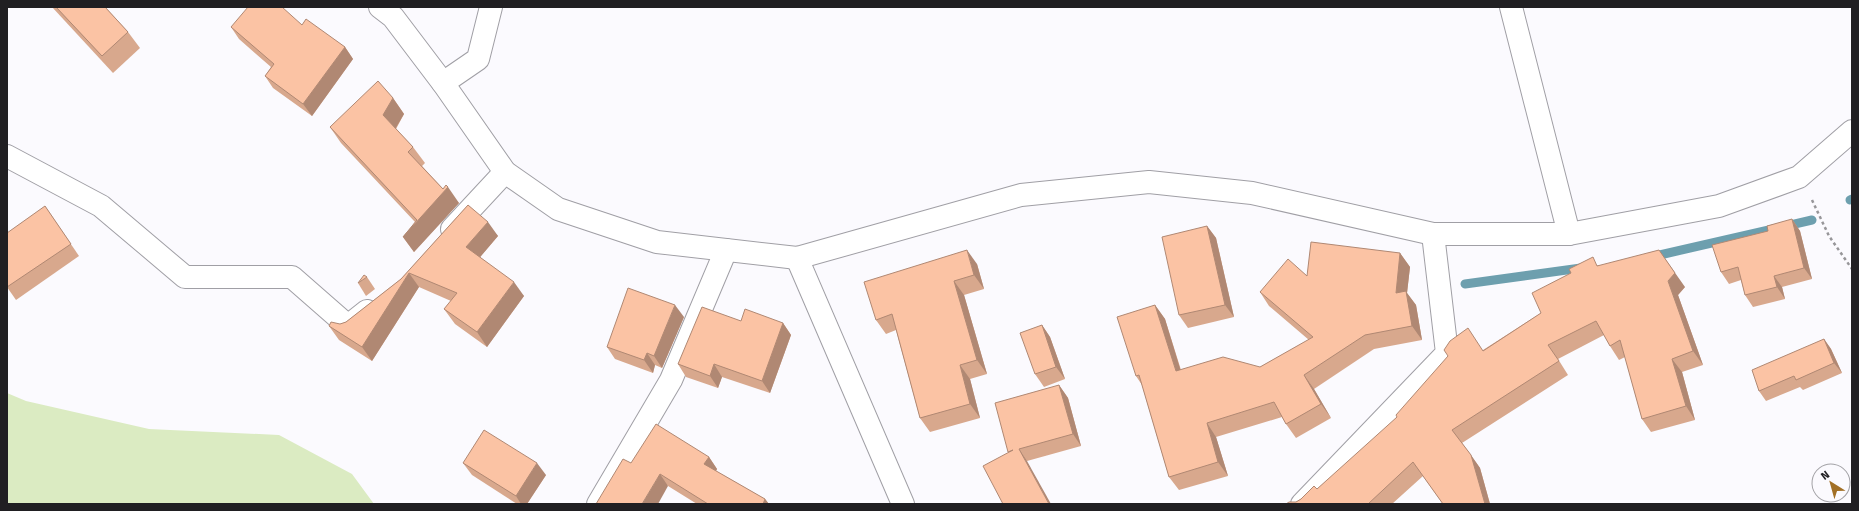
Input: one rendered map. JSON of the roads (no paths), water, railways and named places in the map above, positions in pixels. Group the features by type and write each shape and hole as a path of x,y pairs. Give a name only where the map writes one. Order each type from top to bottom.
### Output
{"street":[{"path":"380,7 392,17 443,83 505,172 558,210 657,242 797,258 1020,195 1149,182 1252,193 1433,234 1569,234 1720,206 1799,177 1852,131"},
{"path":"443,83 478,59 491,7"},
{"path":"1511,7 1569,234"},
{"path":"7,156 101,206 185,277 292,277 348,326 384,298"},
{"path":"438,244 505,172"},
{"path":"1302,504 1446,353 1433,234"},
{"path":"598,504 671,380 726,250"},
{"path":"797,258 903,504"}],"waterway":[{"path":"1651,257 1812,220"},
{"path":"1465,284 1581,268"}]}
